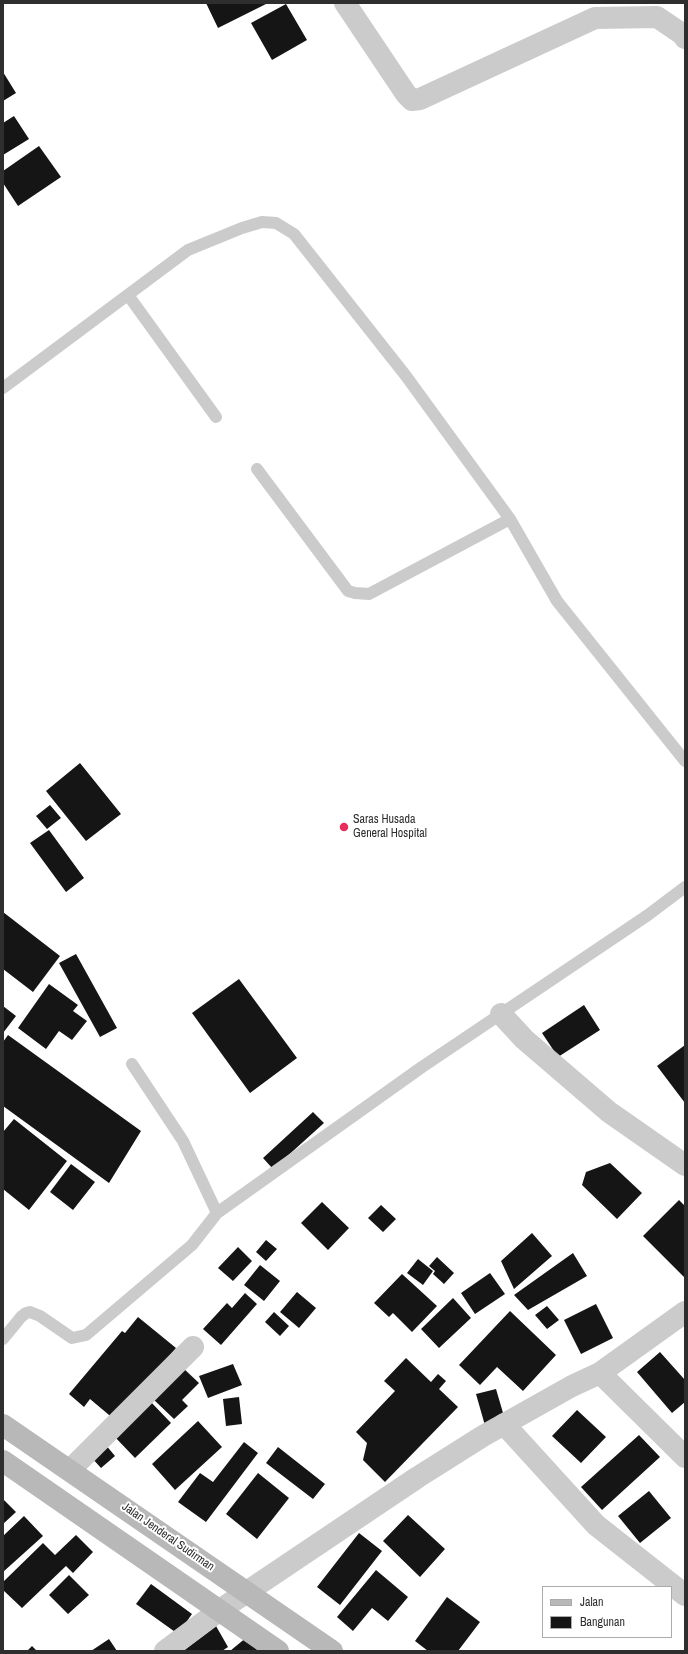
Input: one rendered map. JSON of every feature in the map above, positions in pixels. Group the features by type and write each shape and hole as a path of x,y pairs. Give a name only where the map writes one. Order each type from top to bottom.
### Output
{"main road":[{"name":"Jalan Jenderal Sudirman","path":"3,1425 332,1651"},
{"path":"3,1462 278,1651"}],"street":[{"path":"345,3 406,94 412,100 420,99 595,18 657,17 682,34 685,38"},
{"path":"500,1014 524,1039 609,1112 685,1165"},
{"path":"165,1651 220,1610 418,1477 504,1424 572,1386 600,1373 685,1312"},
{"path":"70,1470 193,1347"},
{"path":"600,1373 685,1457"},
{"path":"504,1424 596,1525 685,1595"}],"lane":[{"path":"3,388 188,250 242,228 262,222 276,223 294,234 406,376 510,519 557,601 685,761"},
{"path":"128,294 216,417"},
{"path":"257,470 348,591 355,593 369,594 510,519"},
{"path":"3,1339 21,1317 30,1312 40,1316 72,1338 86,1335 192,1245 217,1213 500,1014 648,914 685,887"},
{"path":"132,1064 183,1141 217,1213"}],"building":[{"path":"206,3 268,3 218,28"},
{"path":"286,4 307,40 272,60 251,23"},
{"path":"3,72 16,93 3,101"},
{"path":"14,116 29,139 3,155 3,123"},
{"path":"39,146 61,177 18,206 3,183 3,171"},
{"path":"80,763 121,814 86,841 46,791"},
{"path":"50,805 61,818 47,829 36,816"},
{"path":"49,830 84,878 66,892 30,843"},
{"path":"3,912 60,956 33,992 3,969"},
{"path":"76,954 117,1028 100,1037 59,963"},
{"path":"239,979 297,1058 250,1093 192,1013"},
{"path":"49,984 78,1005 73,1011 87,1021 72,1040 59,1031 46,1049 18,1028"},
{"path":"584,1005 600,1030 558,1057 542,1033"},
{"path":"3,1006 16,1016 3,1033"},
{"path":"8,1035 141,1131 109,1183 3,1106 3,1042"},
{"path":"685,1045 685,1103 657,1066"},
{"path":"313,1112 324,1123 273,1169 263,1158"},
{"path":"14,1119 67,1161 29,1210 3,1189 3,1132"},
{"path":"610,1163 642,1193 617,1219 582,1185 586,1172"},
{"path":"71,1164 95,1182 73,1210 50,1192"},
{"path":"679,1200 685,1206 685,1278 643,1236"},
{"path":"322,1202 349,1228 328,1250 301,1223"},
{"path":"381,1205 396,1219 383,1232 368,1218"},
{"path":"532,1233 552,1256 514,1289 501,1261"},
{"path":"266,1240 277,1249 266,1261 256,1252"},
{"path":"238,1247 252,1261 233,1281 218,1268"},
{"path":"573,1253 587,1276 528,1310 514,1295"},
{"path":"437,1257 454,1273 444,1284 433,1274 435,1271 429,1266"},
{"path":"418,1259 433,1271 423,1285 407,1273"},
{"path":"260,1265 280,1281 264,1301 244,1285"},
{"path":"490,1273 505,1294 475,1314 461,1293"},
{"path":"402,1274 437,1306 412,1332 393,1313 389,1317 374,1303"},
{"path":"297,1292 316,1308 299,1328 280,1312"},
{"path":"245,1293 257,1304 221,1345 203,1329 227,1303 232,1308"},
{"path":"453,1298 471,1318 439,1348 421,1329"},
{"path":"596,1304 613,1338 581,1354 564,1320"},
{"path":"547,1306 559,1320 547,1329 535,1315"},
{"path":"510,1311 556,1355 523,1391 497,1367 480,1385 459,1365"},
{"path":"274,1312 289,1326 280,1336 265,1322"},
{"path":"138,1317 176,1348 115,1420 90,1399 84,1407 69,1394 122,1331 125,1333"},
{"path":"660,1352 685,1380 685,1402 672,1413 637,1372"},
{"path":"406,1358 431,1382 438,1374 446,1381 439,1389 458,1407 385,1482 363,1460 367,1443 356,1432 395,1391 384,1381"},
{"path":"233,1364 242,1385 208,1398 199,1376"},
{"path":"182,1367 199,1383 182,1400 188,1406 174,1419 152,1398"},
{"path":"496,1389 506,1423 486,1429 476,1394"},
{"path":"239,1397 242,1424 226,1426 223,1399"},
{"path":"149,1400 171,1423 135,1458 113,1435"},
{"path":"577,1410 606,1437 581,1463 552,1436"},
{"path":"198,1421 222,1447 175,1490 152,1464"},
{"path":"639,1435 660,1457 602,1510 581,1487"},
{"path":"244,1442 258,1453 206,1522 178,1502 200,1473 213,1482"},
{"path":"105,1444 115,1456 101,1468 91,1457"},
{"path":"278,1447 325,1484 313,1499 266,1463"},
{"path":"258,1473 289,1498 257,1539 226,1514"},
{"path":"649,1491 671,1518 640,1543 618,1516"},
{"path":"3,1499 16,1512 3,1524"},
{"path":"408,1515 445,1549 420,1577 383,1541"},
{"path":"24,1516 43,1536 3,1572 3,1536"},
{"path":"359,1533 382,1551 340,1605 317,1587"},
{"path":"76,1535 93,1552 73,1573 66,1566 22,1608 3,1590 3,1582 43,1543 55,1555"},
{"path":"376,1570 408,1597 388,1621 372,1608 353,1631 337,1617"},
{"path":"69,1575 89,1595 68,1614 49,1595"},
{"path":"151,1584 192,1614 178,1634 136,1604"},
{"path":"447,1597 480,1622 458,1651 428,1651 415,1641"},
{"path":"216,1626 228,1647 222,1651 183,1651"},
{"path":"247,1637 258,1651 230,1651"},
{"path":"109,1639 117,1651 91,1651"},
{"path":"32,1646 37,1651 27,1651"}],"place":[{"name":"Saras Husada General Hospital","path":"344,827"}]}
